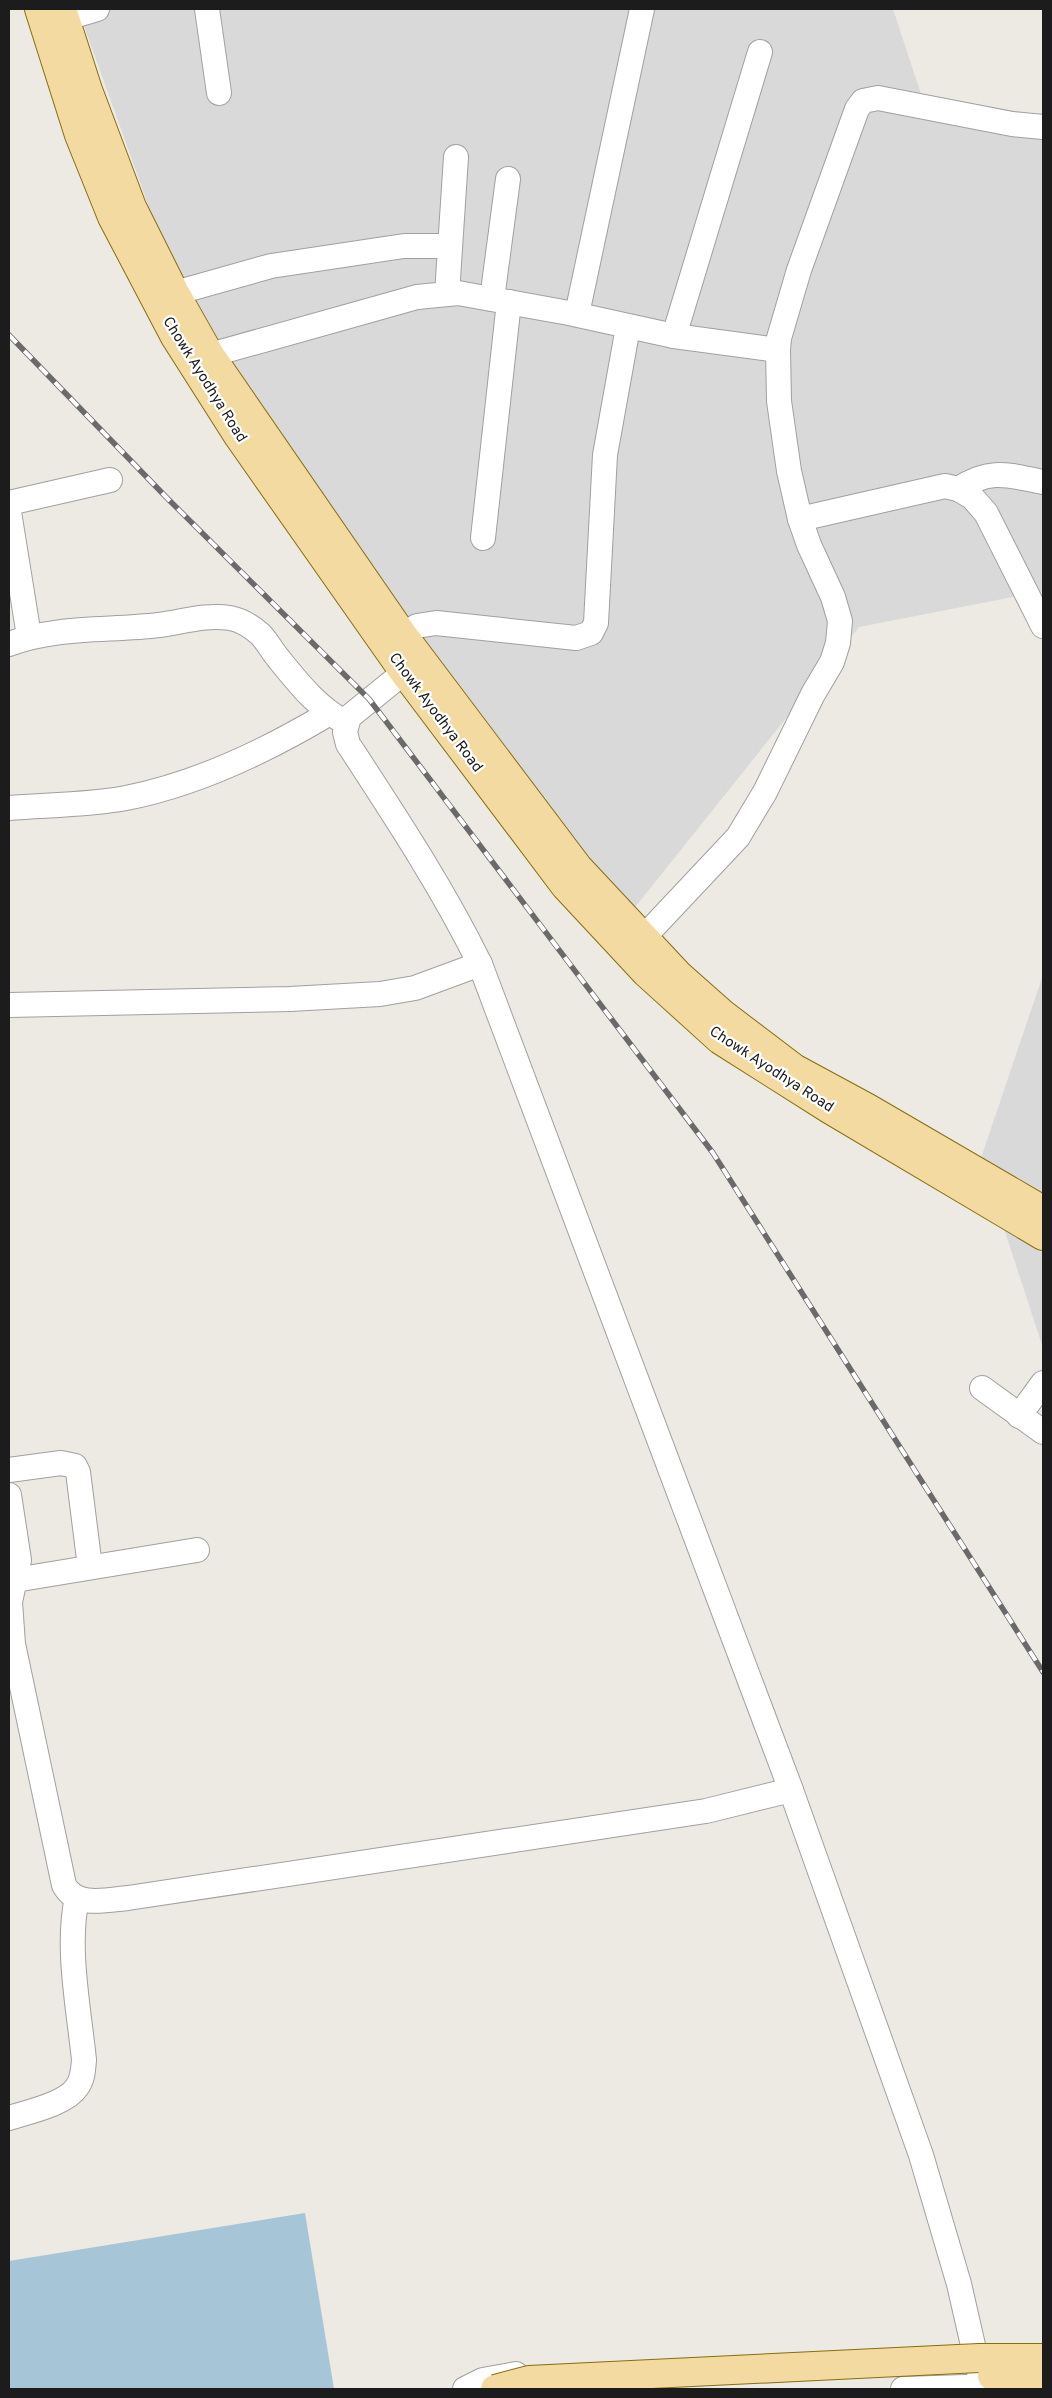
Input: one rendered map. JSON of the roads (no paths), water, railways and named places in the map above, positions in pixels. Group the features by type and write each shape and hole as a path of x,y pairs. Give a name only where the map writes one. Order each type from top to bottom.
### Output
{"main road":[{"name":"Chowk Ayodhya Road","path":"52,15 88,90 132,207 175,293 210,355 403,635 412,665 566,886 646,974 720,1040 829,1109 1043,1236"},
{"name":"Chowk Ayodhya Road","path":"52,15 79,135 112,217 175,337 238,436 412,665 578,867 643,938 723,1014 794,1068 868,1108 1043,1210"},
{"path":"495,2389 529,2380 979,2358 1043,2358"},
{"path":"660,2389 981,2376 1043,2378"}],"street":[{"path":"52,15 97,9"},
{"path":"207,9 220,93"},
{"path":"577,314 642,9"},
{"path":"674,336 760,52"},
{"path":"643,938 738,837 765,792 813,694 832,662 838,643 840,621 833,597 809,545 800,519 789,471 779,401 778,350 779,338 799,270 857,109 863,101 878,98 1012,124 1043,127"},
{"path":"447,294 456,157"},
{"path":"483,538 508,179"},
{"path":"175,293 270,266 404,246 450,246"},
{"path":"210,355 417,297 458,293 577,314 674,336 778,350"},
{"path":"403,635 417,626 436,623 576,638 592,633 596,623 605,455 628,327"},
{"path":"958,489 970,481 987,475 1000,474 1043,482"},
{"path":"9,502 110,480"},
{"path":"800,519 945,486 958,489 972,497 986,513 1035,591 1043,626"},
{"path":"9,512 19,640 51,632 158,625 212,617 231,618 246,624 260,635 305,693 337,718 345,732 348,744 425,862 452,908 480,964 791,1790 921,2155 959,2284 982,2388"},
{"path":"9,808 125,798 192,780 239,761 299,731 337,718 350,716 412,665"},
{"path":"9,1005 290,999 380,994 415,988 480,964"},
{"path":"1019,1416 1043,1383"},
{"path":"982,1388 1043,1432"},
{"path":"9,1470 61,1463 75,1466 78,1472 90,1567"},
{"path":"9,1495 19,1560 10,1615 13,1644 64,1885 69,1894 78,1898 89,1901 128,1898 706,1812 791,1790"},
{"path":"15,1580 197,1550"},
{"path":"9,2118 67,2098 78,2087 82,2077 84,2060 72,1940 73,1916 78,1898"},
{"path":"465,2389 483,2380 543,2369 974,2348 1043,2347"},
{"path":"903,2389 1043,2387"}],"water":[{"path":"305,2213 334,2389 9,2389 9,2261"}],"railway":[{"path":"9,335 166,497 369,699 713,1153 1043,1672"}]}
